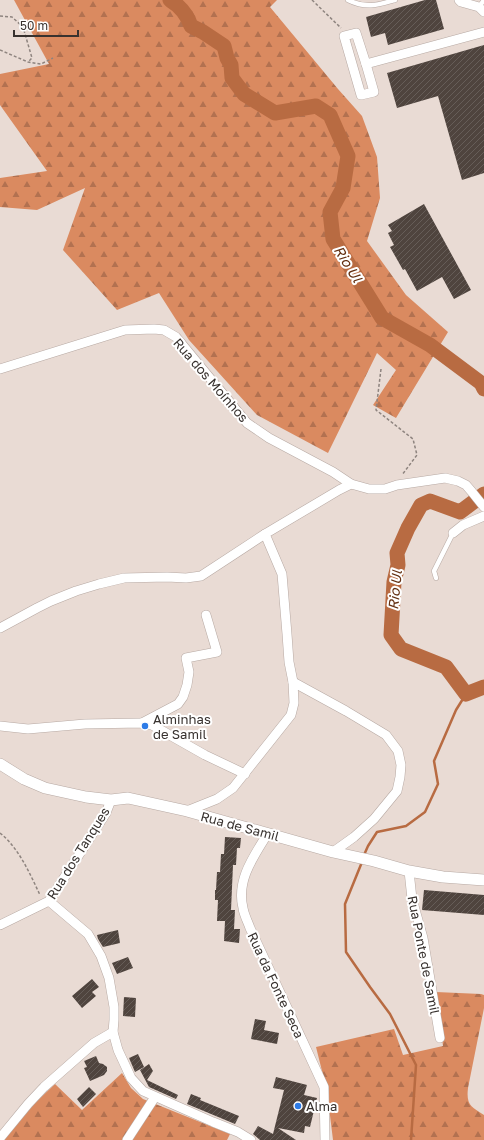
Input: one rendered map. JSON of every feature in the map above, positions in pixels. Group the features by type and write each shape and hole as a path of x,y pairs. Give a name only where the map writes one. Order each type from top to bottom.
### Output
{"street":[{"path":"459,0 461,2 482,6"},
{"path":"366,64 484,32"},
{"path":"356,33 366,64 374,92 361,95 344,36 356,33"},
{"name":"Rua dos Moínhos","path":"0,369 125,330 164,330 176,337 247,423 269,438 333,472 352,484 369,489 385,490 396,486 445,478 458,481 466,485 479,500"},
{"path":"0,628 51,601 99,584 124,578 186,578 201,576 255,540 339,490 352,484"},
{"path":"453,533 463,525 484,516"},
{"path":"187,811 217,799 233,788 291,714 294,703 293,682 289,662 282,574 265,534"},
{"path":"142,723 178,704 183,697 189,672 186,658 217,652 206,615"},
{"path":"293,682 386,735 398,751 400,777 397,792 374,819 354,837 333,852"},
{"path":"0,726 28,729 85,724 142,723 152,725 205,755 245,774"},
{"name":"Rua de Samil","path":"0,764 24,779 45,788 86,797 111,800 128,798 187,811 333,852 374,861 409,871 443,877 484,880"},
{"name":"Rua dos Tanques","path":"0,925 47,903 106,813 111,800"},
{"name":"Rua da Fonte Seca","path":"268,833 246,870 241,888 243,907 250,928 324,1087 325,1140"},
{"name":"Rua Ponte de Samil","path":"409,871 412,899 423,938 440,1038"},
{"path":"47,903 88,934 102,956 109,978 114,1007 113,1032 118,1050 131,1078 143,1091 238,1132 251,1140"},
{"path":"0,1138 44,1087 94,1043 113,1032"},
{"path":"127,1140 155,1097"}],"lane":[{"path":"348,0 362,5 374,6 395,0"},
{"path":"436,578 434,571 453,533"}],"path":[{"path":"312,0 342,29 344,36"},
{"path":"0,16 12,17 23,27 32,58 28,62"},
{"path":"0,50 28,62 41,64 53,58"},
{"path":"381,369 376,410 413,439 417,455 397,481 396,486"},
{"path":"0,833 15,850 47,903"}],"green space":[{"path":"14,0 277,0 270,7 362,116 377,157 380,198 367,241 406,295 448,332 396,418 373,405 396,370 377,353 328,453 257,415 189,340 159,293 117,310 63,250 85,188 37,210 0,207 0,178 47,171 0,105 0,74 49,64"},
{"path":"436,992 484,995 484,1008 468,1088 468,1098 470,1105 484,1115 484,1140 333,1140 327,1091 316,1047 394,1029 403,1055 443,1046"},
{"path":"122,1073 131,1088 143,1099 230,1134 227,1140 3,1140 35,1103 55,1084 82,1110"}],"building":[{"path":"425,0 436,0 444,29 388,45 385,33 371,37 366,17"},
{"path":"484,45 484,173 462,180 438,96 397,108 387,73"},
{"path":"424,204 471,290 454,299 442,277 417,291 405,269 403,270 390,247 394,245 388,233 392,231 388,225"},
{"path":"225,837 241,838 240,848 237,848 236,865 233,865 231,910 235,910 234,929 240,929 239,943 224,941 225,921 217,921 218,900 215,900 215,890 217,872 220,872 221,854 224,854"},
{"path":"424,890 484,895 484,915 422,910"},
{"path":"118,930 120,943 103,947 97,935"},
{"path":"128,957 133,968 117,974 112,963"},
{"path":"92,979 99,987 92,992 96,996 82,1008 72,996"},
{"path":"124,997 136,998 135,1017 123,1016"},
{"path":"255,1019 266,1021 264,1030 279,1033 277,1044 251,1039"},
{"path":"138,1054 144,1067 135,1072 129,1058"},
{"path":"96,1056 99,1063 107,1067 107,1071 104,1075 90,1081 84,1068 87,1067 84,1061"},
{"path":"149,1064 153,1071 147,1080 178,1095 176,1099 149,1087 140,1070"},
{"path":"276,1077 307,1085 304,1095 317,1098 310,1127 305,1126 304,1133 278,1128 296,1140 260,1140 253,1134 258,1126 273,1134 284,1090 273,1088"},
{"path":"89,1087 96,1094 83,1107 77,1099"},
{"path":"191,1094 201,1098 200,1100 239,1116 235,1124 187,1104"}],"waterway":[{"name":"Rio Ul","path":"170,0 183,11 191,26 224,46 227,58 231,65 232,78 244,94 275,113 316,106 330,115 348,156 343,188 330,212 333,239 382,318 430,345 481,383 484,389"},
{"name":"Rio Ul","path":"484,494 460,512 430,501 421,505 408,528 397,553 398,565 394,582 391,635 401,649 446,667 466,694 484,687"},
{"path":"364,855 377,832 406,826 425,812 438,784 434,761 456,710 466,694"},
{"path":"362,862 345,904 346,952 390,1014 416,1065 411,1140"}],"place":[{"name":"Alminhas de Samil","path":"145,726"},
{"name":"Alma","path":"298,1106"}]}
